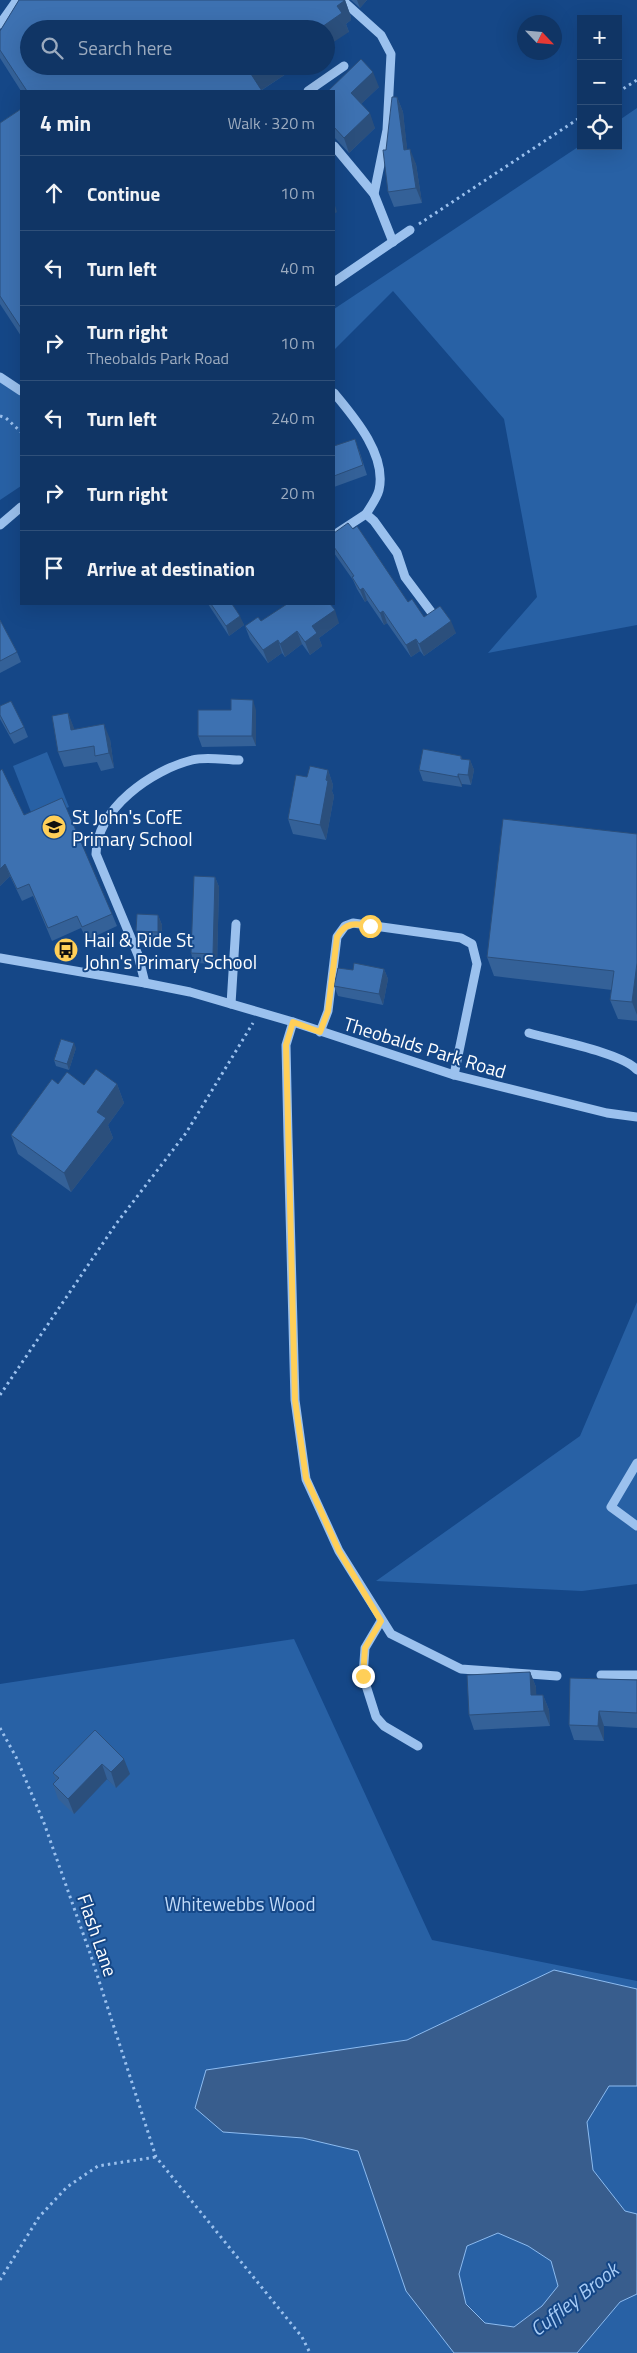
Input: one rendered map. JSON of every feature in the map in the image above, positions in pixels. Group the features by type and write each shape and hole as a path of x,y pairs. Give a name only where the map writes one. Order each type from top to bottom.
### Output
{"street":[{"path":"0,22 17,0"},
{"path":"342,0 381,35 391,54 387,130 374,194"},
{"path":"335,72 344,66"},
{"path":"309,90 331,75"},
{"path":"335,147 374,194 392,242"},
{"path":"335,281 410,230"},
{"path":"0,377 20,390"},
{"path":"335,394 369,440 378,466 380,480 378,492 366,514 335,531"},
{"path":"0,525 20,508"},
{"path":"366,514 374,521 398,552 406,577 432,613"},
{"path":"145,983 138,955 96,854 96,844 100,832 119,804 172,766 195,759 239,760"},
{"path":"320,1032 328,1011 337,937 345,926 353,923 460,938 472,944 477,964 454,1075"},
{"path":"230,1004 236,924"},
{"name":"Theobalds Park Road","path":"0,958 145,983 230,1004 293,1022 454,1075 607,1113 637,1117"},
{"path":"293,1022 286,1045 288,1157 295,1400 306,1478 339,1551 381,1621 391,1634 461,1669 557,1676"},
{"path":"529,1033 615,1057 632,1064 637,1070"},
{"path":"637,1463 611,1507 637,1526"},
{"path":"381,1621 365,1648 363,1676 376,1717 384,1726 418,1746"},
{"path":"600,1675 637,1675"}],"path":[{"path":"622,89 637,80"},
{"path":"410,230 577,120"},
{"path":"0,416 6,418 20,431"},
{"path":"0,1395 116,1224 186,1133 260,1012"},
{"name":"Flash Lane","path":"0,1728 16,1757 44,1823 91,1956 156,2157"},
{"path":"0,2280 39,2217 67,2187 98,2166 156,2157 302,2337 310,2353"}],"green space":[{"path":"637,108 637,625 488,653 537,597 504,419 393,291 335,349 335,308 577,148 577,150 622,150 622,118"},
{"path":"0,379 20,394 20,487 0,500"},
{"path":"47,752 69,807 34,820 13,766"},
{"path":"637,1302 637,1584 582,1591 376,1581 580,1436"},
{"name":"Whitewebbs Wood","path":"294,1639 432,1940 637,1981 637,1989 554,1970 407,2040 206,2071 303,2138 358,2151 406,2291 454,2353 0,2353 0,1684","holes":["100,1745 116,1787 107,1779 74,1814"]},
{"path":"609,2086 637,2086 637,2214 625,2211 593,2170 587,2122"},
{"path":"498,2233 528,2246 551,2261 558,2286 542,2306 514,2327 485,2323 466,2303 459,2274 467,2246"},
{"path":"637,2294 637,2353 577,2353 620,2302"}],"water":[{"name":"Cuffley Brook","path":"554,1970 637,1989 637,2086 609,2086 587,2122 593,2170 625,2211 637,2214 637,2294 620,2302 577,2353 454,2353 406,2291 358,2151 303,2138 223,2132 195,2108 206,2070 407,2040","holes":["498,2233 528,2246 551,2261 558,2286 542,2306 514,2327 485,2323 466,2304 459,2274 467,2246"]}],"building":[{"path":"19,0 344,0 337,6 342,13 332,20 20,20 20,75 252,75 261,90 26,90 0,50 0,31"},
{"path":"361,59 373,72 351,93 370,113 344,138 335,128 335,90 329,90"},
{"path":"392,97 397,97 404,150 410,149 416,188 388,192 383,150 386,150"},
{"path":"20,110 20,326 0,296 0,123"},
{"path":"355,439 363,465 335,476 335,446"},
{"path":"348,523 353,529 357,526 408,602 412,599 424,617 440,606 451,621 419,644 416,639 406,645 383,611 380,613 363,588 360,590 352,577 354,576 335,548 335,532"},
{"path":"212,605 233,605 240,616 226,626"},
{"path":"285,605 331,605 335,610 312,626 317,633 305,642 297,631 280,644 278,640 263,650 245,626 258,617 261,621"},
{"path":"0,620 17,652 0,661"},
{"path":"231,699 253,700 252,736 198,736 198,710 231,710"},
{"path":"11,701 24,727 10,734 0,715 0,706"},
{"path":"68,713 71,730 104,724 109,753 95,756 94,746 58,752 52,716"},
{"path":"423,749 461,756 461,759 470,760 468,775 458,774 458,777 419,770"},
{"path":"310,766 328,770 326,780 328,781 320,825 288,819 296,775 307,777"},
{"path":"2,769 24,815 62,798 112,914 82,927 77,916 48,928 29,884 17,889 5,864 0,869 0,771"},
{"path":"503,819 637,834 637,963 632,1002 610,1000 614,971 487,957"},
{"path":"194,876 215,877 213,954 191,953"},
{"path":"137,914 158,915 158,932 136,931"},
{"path":"354,963 384,969 379,994 334,986 338,968 353,970"},
{"path":"61,1039 74,1043 67,1064 54,1060"},
{"path":"96,1069 117,1084 97,1112 106,1118 64,1173 11,1135 52,1079 58,1084 67,1072 84,1085"},
{"path":"530,1672 531,1695 543,1695 544,1711 469,1715 467,1675"},
{"path":"570,1678 637,1680 637,1713 599,1711 598,1726 569,1725"},
{"path":"95,1730 124,1759 111,1772 102,1764 68,1799 53,1784 59,1778 53,1773"}],"place":[{"name":"St John's CofE Primary School","path":"54,827"},
{"name":"Hail & Ride St John's Primary School","path":"66,950"}],"route":[{"path":"363,1676 365,1648 381,1621 339,1551 306,1478 295,1400 286,1045 293,1022 320,1032 328,1011 337,937 340,932 345,926 353,923 370,926"}]}
